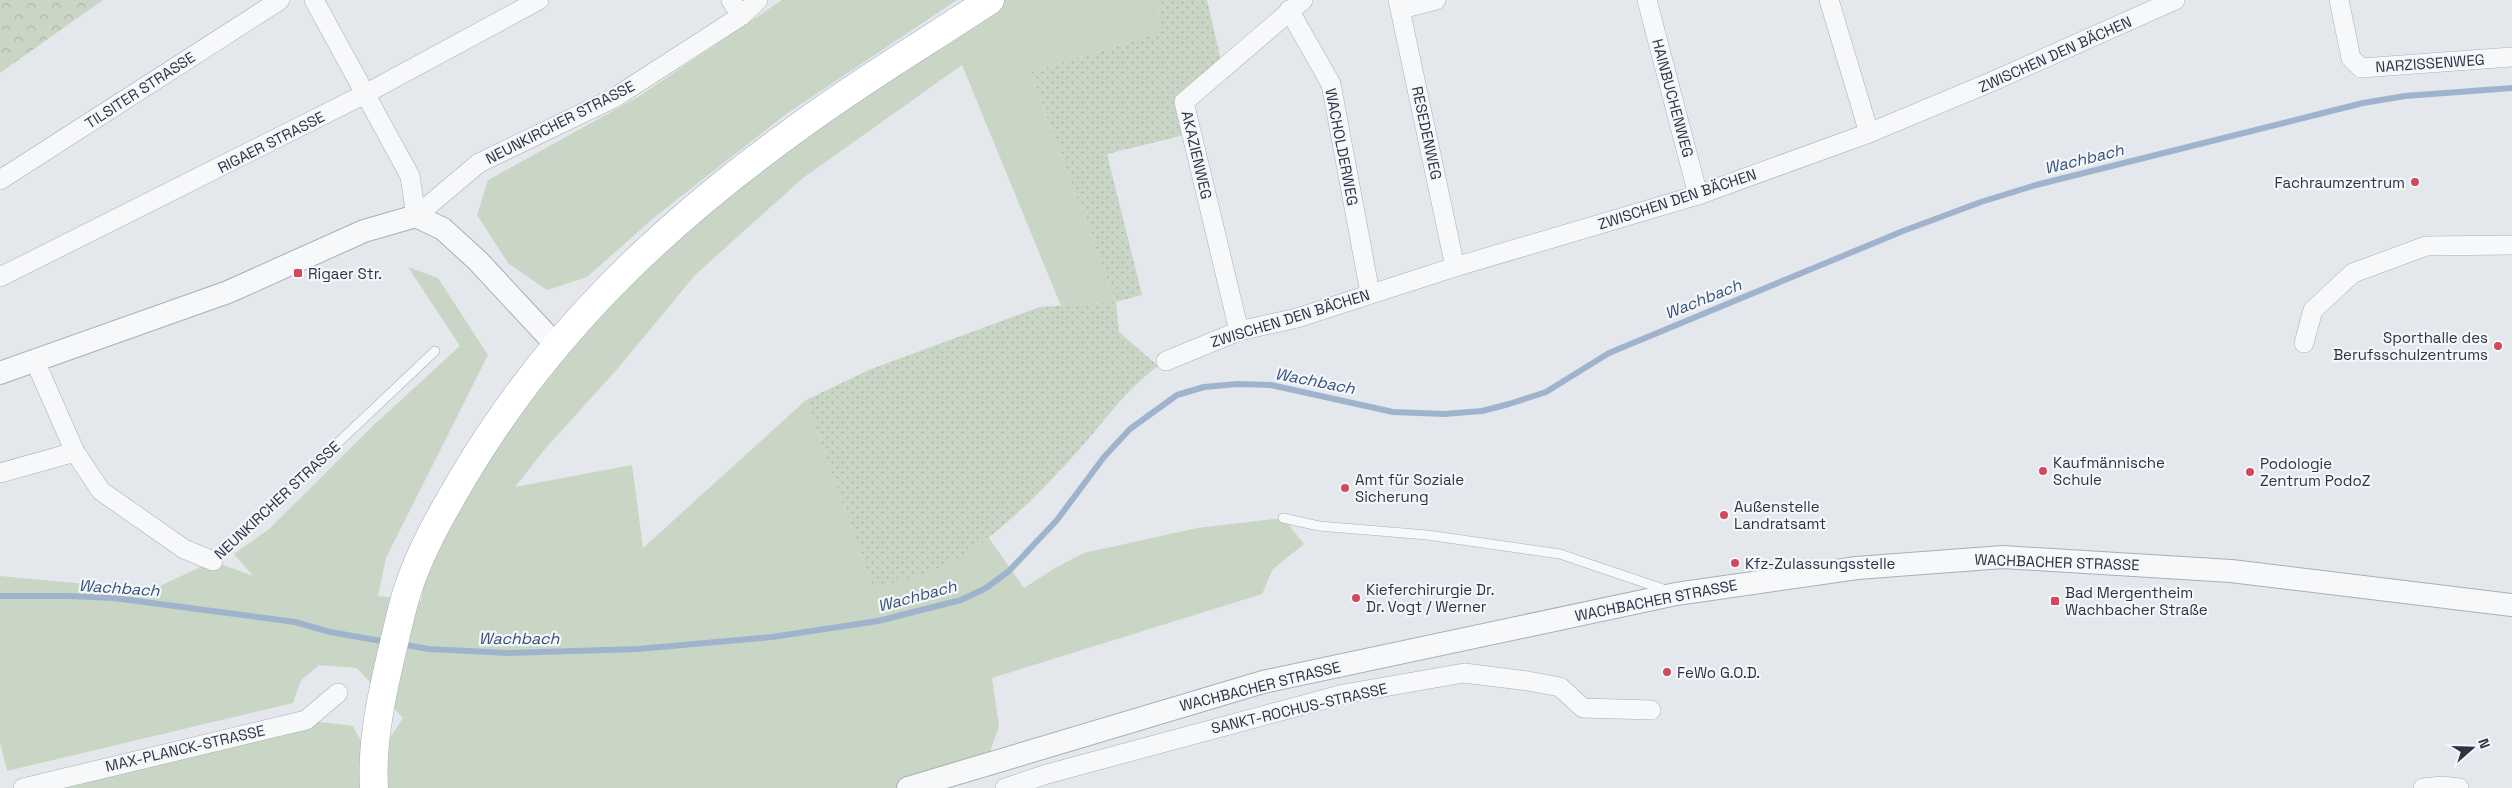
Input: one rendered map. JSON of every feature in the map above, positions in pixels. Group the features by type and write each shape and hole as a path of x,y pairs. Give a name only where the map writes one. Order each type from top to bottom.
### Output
{"main road":[{"path":"373,776 386,674 407,591 432,531 489,435 556,345 640,255 697,205 794,130 990,0"}],"street":[{"name":"TILSITER STRASSE","path":"0,180 280,0"},
{"path":"314,0 410,176 416,216 443,229 471,254 556,345"},
{"name":"RIGAER STRASSE","path":"0,277 365,94 539,0"},
{"path":"731,0 741,16"},
{"name":"NEUNKIRCHER STRASSE","path":"0,374 228,292 364,231 416,216 479,163 614,98 741,16 758,0"},
{"path":"1399,4 1436,0"},
{"name":"HAINBUCHENWEG","path":"1647,0 1698,195"},
{"path":"1829,0 1869,133"},
{"name":"ZWISCHEN DEN BÄCHEN","path":"1166,360 1239,331 1297,318 1370,293 1698,195 1869,133 2149,6 2175,0"},
{"name":"NARZISSENWEG","path":"2339,0 2351,58 2361,68 2512,57"},
{"name":"RESEDENWEG","path":"1399,4 1455,267"},
{"name":"WACHOLDERWEG","path":"1296,5 1331,84 1370,293"},
{"name":"AKAZIENWEG","path":"1239,331 1184,102 1296,5"},
{"path":"2304,343 2313,310 2353,273 2426,246 2512,245"},
{"name":"NEUNKIRCHER STRASSE","path":"35,362 75,452 101,490 184,549 213,561"},
{"path":"0,473 75,452"},
{"name":"WACHBACHER STRASSE","path":"908,788 1263,682 1676,594 1856,568 2003,557 2231,570 2512,605"},
{"name":"SANKT-ROCHUS-STRASSE","path":"1005,788 1047,774 1344,694 1464,673 1560,687 1583,708 1651,710"},
{"name":"MAX-PLANCK-STRASSE","path":"23,788 306,720 338,693"},
{"path":"2423,788 2442,786 2459,788"}],"lane":[{"name":"NEUNKIRCHER STRASSE","path":"213,561 436,351"},
{"path":"1283,518 1318,526 1428,536 1560,554 1676,594"}],"green space":[{"path":"0,0 103,0 0,73"},
{"path":"782,0 957,0 785,115 656,216 587,277 547,290 508,263 477,215 488,180 638,97"},
{"path":"990,0 1158,0 1159,33 1030,72 1116,302 1061,306 962,65 803,178 695,275 619,367 545,449 515,487 632,465 643,548 806,400 873,587 952,562 989,538 1024,588 1055,568 1084,553 1197,528 1283,518 1304,544 1273,569 1262,594 992,678 999,726 986,763 908,788 44,788 306,720 353,726 373,764 403,718 357,668 319,665 301,680 293,703 7,771 0,742 0,576 118,587 158,587 213,561 253,576 234,554 269,529 376,423 460,346 408,267 438,278 488,355 386,558 378,596 421,601 432,531 640,255"},
{"path":"1158,0 1207,0 1221,61 1185,102 1192,133 1107,154 1142,295 1116,302 1030,72 1159,33"},
{"path":"1116,302 1119,332 1158,366 1119,402 1072,458 1040,491 987,539 969,552 933,571 873,587 806,400 871,369 1040,307"}],"waterway":[{"name":"Wachbach","path":"400,644 429,649 508,653 638,649 772,637 878,621 961,600 986,588 1009,571 1057,520 1104,457 1130,429 1177,395 1204,387 1237,384 1271,385 1393,412 1444,414 1482,411 1546,392 1609,353 1903,231 1981,202 2036,185 2363,103 2405,96 2512,88"},
{"name":"Wachbach","path":"0,596 114,598 295,622 330,632 387,642"}],"place":[{"name":"Fachraumzentrum","path":"2415,182"},
{"name":"Rigaer Str.","path":"298,273"},
{"name":"Sporthalle des Berufsschulzentrums","path":"2498,346"},
{"name":"Kaufmännische Schule","path":"2043,471"},
{"name":"Podologie Zentrum PodoZ","path":"2250,472"},
{"name":"Amt für Soziale Sicherung","path":"1345,488"},
{"name":"Außenstelle Landratsamt","path":"1724,515"},
{"name":"Kfz-Zulassungsstelle","path":"1735,563"},
{"name":"Kieferchirurgie Dr. Dr. Vogt / Werner","path":"1356,598"},
{"name":"Bad Mergentheim Wachbacher Straße","path":"2055,601"},
{"name":"FeWo G.O.D.","path":"1667,672"}]}
